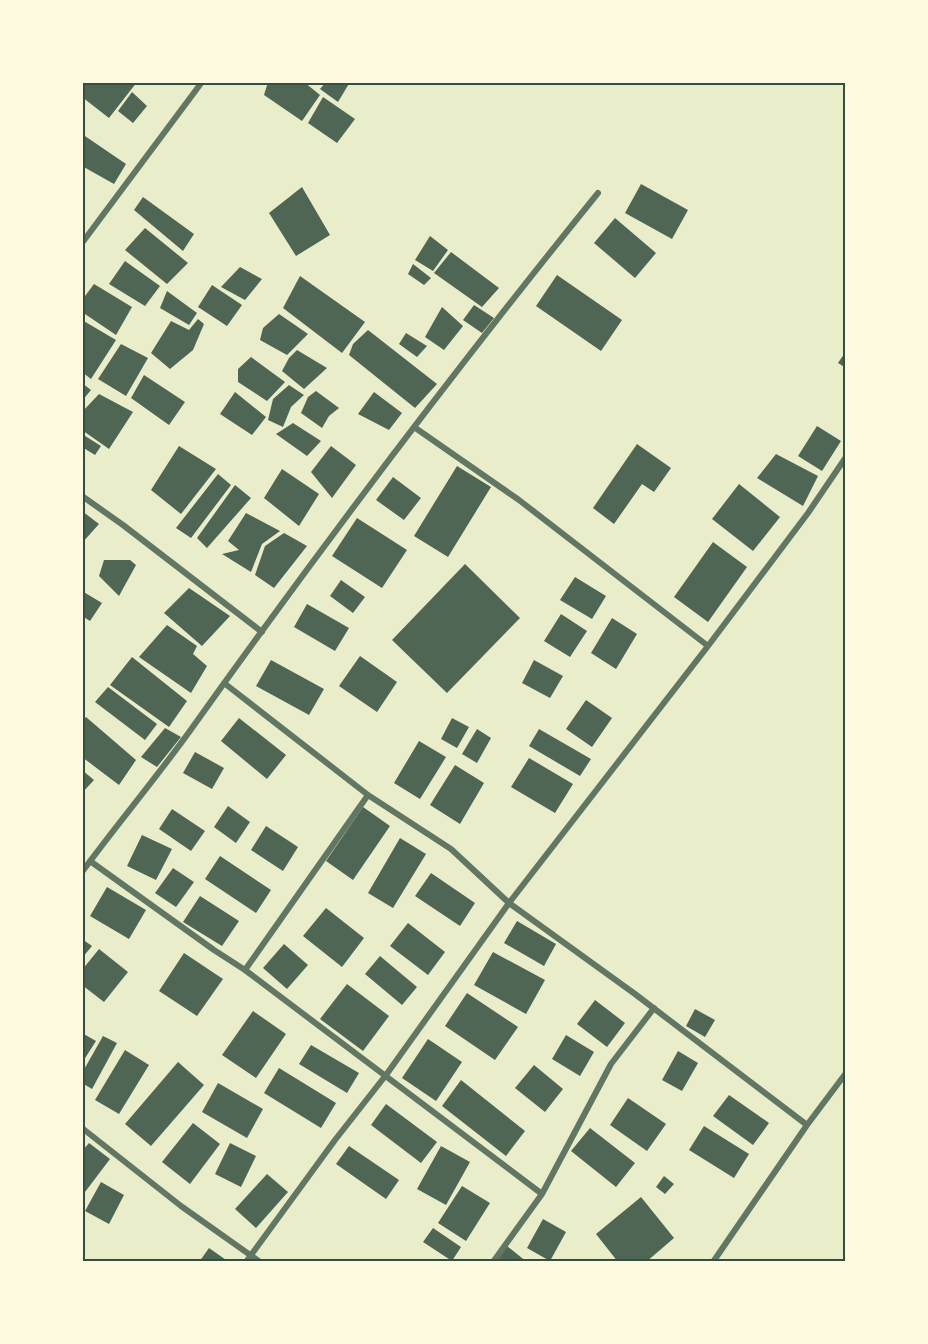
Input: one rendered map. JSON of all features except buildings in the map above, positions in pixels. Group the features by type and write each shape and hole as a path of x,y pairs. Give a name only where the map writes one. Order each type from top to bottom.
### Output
{"street":[{"path":"82,243 202,82"},
{"path":"82,872 192,729 414,427 598,193"},
{"path":"414,427 519,500 708,646"},
{"path":"246,1262 335,1140 386,1075 509,903 708,646 808,513 846,457"},
{"path":"82,496 262,632"},
{"path":"224,683 368,795 451,849 509,903 654,1008 807,1125"},
{"path":"245,970 368,795"},
{"path":"90,861 245,970 542,1194"},
{"path":"493,1262 542,1194 611,1064 654,1008"},
{"path":"713,1262 807,1125 846,1073"},
{"path":"82,1128 182,1206 260,1262"}]}
